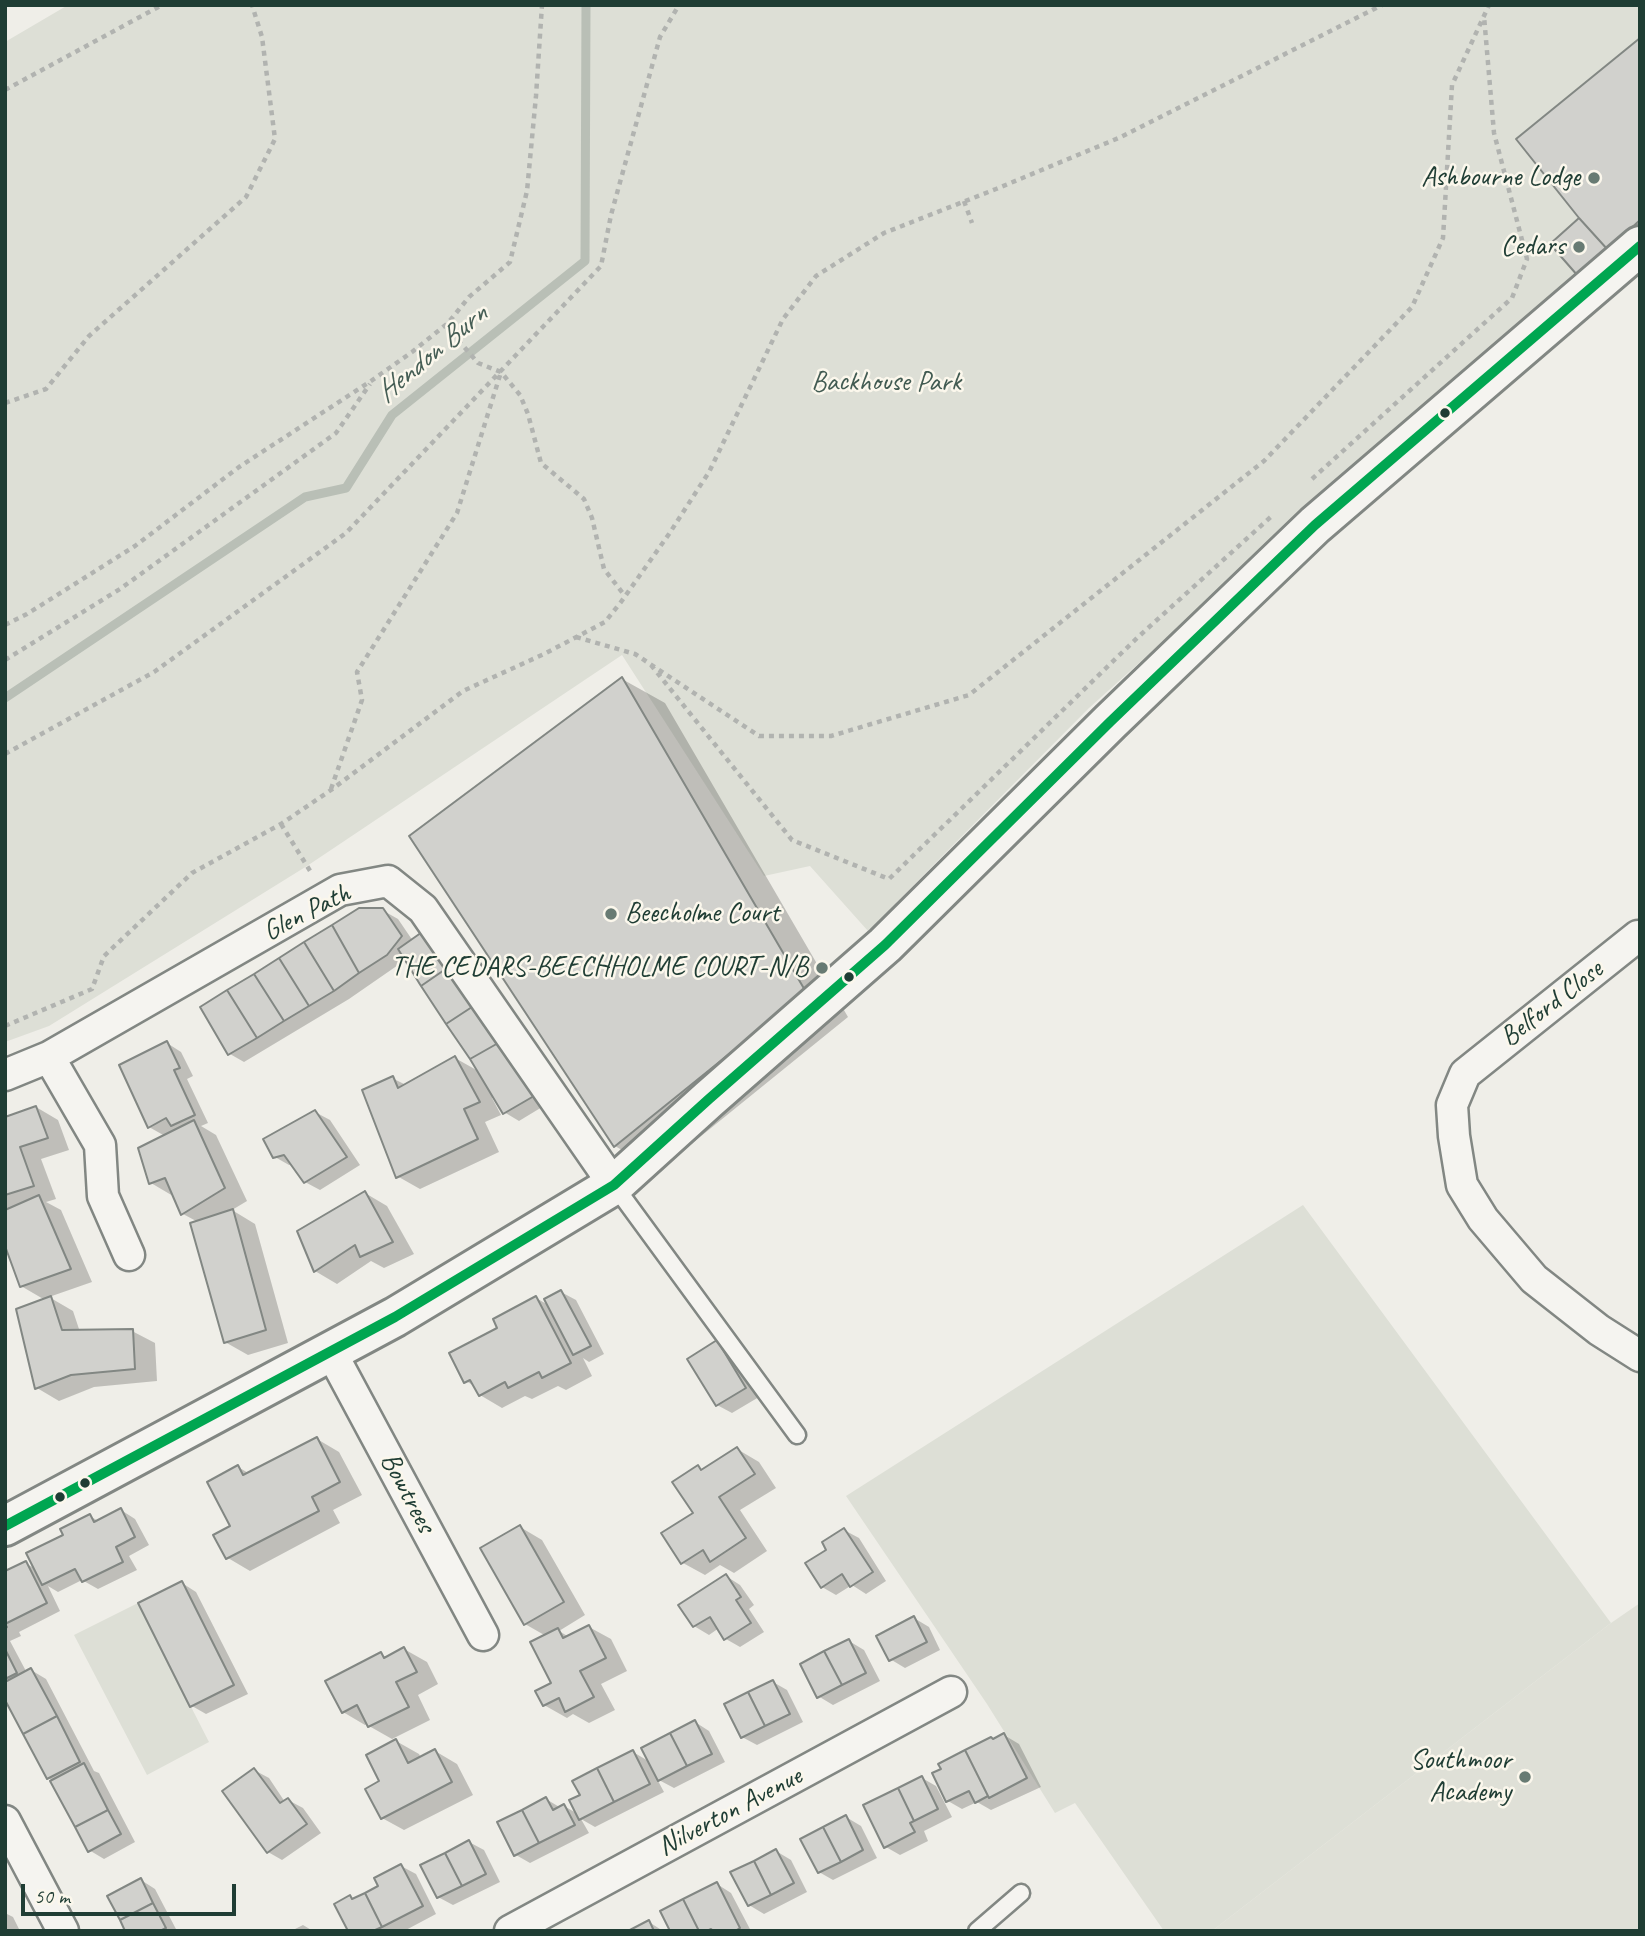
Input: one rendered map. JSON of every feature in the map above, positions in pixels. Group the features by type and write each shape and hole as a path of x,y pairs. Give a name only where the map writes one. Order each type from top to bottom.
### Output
{"street":[{"path":"5,1526 395,1317 614,1185 885,945 1110,722 1315,525 1640,246"},
{"name":"Glen Path","path":"5,1074 49,1056 340,890 388,881 423,909 614,1185"},
{"name":"Belford Close","path":"1640,938 1638,936 1465,1074 1452,1105 1462,1185 1483,1219 1534,1279 1599,1330 1640,1356"},
{"path":"49,1056 100,1146 103,1196 129,1255"},
{"name":"Bowtrees","path":"331,1352 483,1635"},
{"name":"Nilverton Avenue","path":"510,1931 951,1692"},
{"path":"5,1821 63,1931"}],"lane":[{"path":"614,1185 797,1435"},
{"path":"977,1931 1021,1893"}],"path":[{"path":"5,90 162,5"},
{"path":"5,402 46,389 89,336 246,197 275,139 262,37 252,5"},
{"path":"5,625 135,546 239,467 372,381 448,323 468,297 510,262 527,191 542,5"},
{"path":"5,754 154,672 346,533 601,266 611,215 660,37 679,5"},
{"path":"5,1026 92,989 104,956 192,873 281,824 463,691 544,654 605,622 669,534 709,472 783,319 816,276 884,233 1121,137 1382,5"},
{"path":"576,637 635,654 759,736 831,736 969,695 1264,461 1412,307 1443,238 1452,85 1489,5"},
{"path":"1310,482 1512,299 1527,259 1494,133 1484,16"},
{"path":"964,201 972,223"},
{"path":"448,323 452,333 478,363 501,372 520,395 541,463 584,499 592,518 604,569 625,596"},
{"path":"331,790 362,700 357,672 457,513 501,372"},
{"path":"5,660 120,589 336,433 372,381"},
{"path":"651,665 792,840 889,879 1137,638 1279,509"},
{"path":"281,824 329,897"}],"shaded area":[{"name":"Southmoor Academy","path":"1640,1603 1640,1931 1212,1931 1611,1623"}],"green space":[{"name":"Backhouse Park","path":"68,5 1640,5 1640,38 1516,139 1579,218 1550,244 1578,276 1306,513 1089,708 868,931 810,866 764,876 622,655 307,866 49,1026 5,1042 5,42"},
{"path":"1303,1205 1611,1623 1212,1931 1164,1931 1075,1803 1055,1813 987,1704 846,1496"},
{"path":"138,1603 209,1742 147,1775 74,1635"}],"building":[{"name":"Ashbourne Lodge","path":"1640,38 1640,220 1608,250 1516,139"},
{"name":"Cedars","path":"1579,218 1608,250 1578,276 1550,244"},
{"name":"Beecholme Court","path":"622,677 806,992 614,1147 409,836"},
{"path":"359,908 383,908 402,936 387,955 359,973 332,925"},
{"path":"332,925 359,973 334,991 304,942"},
{"path":"425,930 450,966 421,986 398,949"},
{"path":"304,942 334,991 309,1006 279,958"},
{"path":"279,958 309,1006 284,1021 254,974"},
{"path":"450,966 475,1005 446,1024 421,986"},
{"path":"254,974 284,1021 257,1038 227,990"},
{"path":"227,990 257,1038 228,1055 200,1007"},
{"path":"475,1005 500,1042 470,1059 446,1024"},
{"path":"167,1041 180,1068 174,1070 195,1115 171,1126 166,1118 148,1128 119,1065"},
{"path":"500,1042 534,1096 503,1114 470,1059"},
{"path":"455,1056 480,1102 464,1109 478,1139 396,1178 362,1090 393,1076 398,1088"},
{"path":"36,1106 48,1138 20,1147 34,1186 5,1195 5,1117"},
{"path":"315,1110 347,1157 304,1183 284,1155 273,1158 263,1139"},
{"path":"194,1120 225,1188 181,1215 165,1178 149,1184 138,1148"},
{"path":"365,1191 393,1242 360,1257 355,1245 314,1272 297,1231"},
{"path":"39,1195 71,1269 20,1287 5,1246 5,1210"},
{"path":"233,1209 266,1330 224,1343 190,1223"},
{"path":"561,1290 591,1346 573,1355 544,1299"},
{"path":"51,1296 62,1330 133,1329 135,1369 71,1375 35,1389 16,1309"},
{"path":"536,1296 571,1363 542,1378 539,1372 508,1388 505,1382 479,1396 470,1380 464,1383 449,1353 497,1328 493,1319"},
{"path":"717,1340 746,1388 716,1406 687,1359"},
{"path":"317,1437 340,1482 312,1497 319,1511 226,1559 213,1535 230,1526 207,1482 238,1465 243,1475"},
{"path":"737,1447 755,1474 719,1497 746,1538 710,1562 703,1550 681,1564 661,1533 693,1513 672,1482 698,1465 701,1470"},
{"path":"121,1508 135,1537 116,1547 123,1562 82,1582 75,1569 42,1585 26,1553 63,1535 60,1529 90,1514 94,1522"},
{"path":"520,1525 564,1602 524,1625 480,1548"},
{"path":"844,1528 873,1572 850,1587 842,1574 821,1588 805,1563 826,1550 822,1542"},
{"path":"26,1561 47,1603 5,1624 5,1571"},
{"path":"726,1574 741,1597 736,1600 751,1623 724,1640 710,1617 693,1627 678,1605"},
{"path":"182,1581 234,1685 190,1707 138,1603"},
{"path":"914,1616 927,1642 889,1661 876,1636"},
{"path":"589,1625 606,1658 580,1671 594,1697 565,1712 559,1698 543,1706 535,1691 551,1683 530,1642 558,1628 563,1638"},
{"path":"849,1639 866,1673 842,1685 824,1651"},
{"path":"404,1647 417,1672 396,1682 409,1707 368,1727 357,1705 342,1713 325,1681 381,1652 384,1658"},
{"path":"5,1649 17,1673 5,1679"},
{"path":"824,1651 842,1685 817,1698 800,1664"},
{"path":"31,1668 57,1716 23,1734 5,1700 5,1682"},
{"path":"773,1680 790,1714 765,1726 748,1692"},
{"path":"748,1692 765,1726 741,1738 724,1704"},
{"path":"57,1716 80,1762 47,1779 23,1734"},
{"path":"695,1720 712,1754 687,1766 670,1733"},
{"path":"670,1733 687,1766 658,1781 641,1748"},
{"path":"1004,1733 1027,1778 989,1798 965,1750"},
{"path":"396,1739 408,1763 435,1749 452,1782 381,1819 365,1789 379,1781 366,1755"},
{"path":"633,1750 650,1784 614,1802 597,1768"},
{"path":"965,1750 988,1796 975,1803 969,1791 946,1802 932,1773 941,1769 938,1764"},
{"path":"84,1763 108,1810 75,1827 50,1781"},
{"path":"254,1768 280,1803 288,1798 307,1824 267,1853 222,1791"},
{"path":"597,1768 614,1802 579,1820 569,1800 580,1795 572,1781"},
{"path":"922,1776 938,1809 914,1821 898,1788"},
{"path":"898,1788 914,1821 910,1823 915,1832 884,1848 863,1805"},
{"path":"546,1797 553,1810 564,1804 575,1825 539,1843 522,1810"},
{"path":"108,1810 121,1834 88,1852 75,1827"},
{"path":"522,1810 539,1843 514,1856 497,1822"},
{"path":"846,1815 863,1850 841,1862 823,1827"},
{"path":"823,1827 841,1862 818,1873 800,1839"},
{"path":"469,1840 486,1874 462,1886 445,1853"},
{"path":"776,1849 794,1883 771,1895 754,1861"},
{"path":"445,1853 462,1886 437,1898 420,1865"},
{"path":"754,1861 771,1895 748,1906 730,1872"},
{"path":"401,1864 423,1906 382,1927 365,1893 378,1886 374,1878"},
{"path":"141,1878 153,1903 120,1920 107,1896"},
{"path":"717,1882 740,1928 735,1931 699,1931 683,1899"},
{"path":"365,1893 382,1927 373,1931 348,1931 334,1904 350,1895 352,1899"},
{"path":"683,1899 699,1931 670,1931 660,1911"},
{"path":"153,1903 166,1928 160,1931 125,1931 120,1920"},
{"path":"649,1920 654,1931 628,1931"}],"waterway":[{"name":"Hendon Burn","path":"5,698 305,497 346,488 392,415 585,261 586,5"}],"transit line":[{"path":"5,1526 395,1317 614,1185 885,945 1110,722 1315,525 1640,246"}],"place":[{"name":"Ashbourne Lodge","path":"1594,178"},
{"name":"Cedars","path":"1579,247"},
{"name":"Beecholme Court","path":"611,914"},
{"name":"THE CEDARS-BEECHHOLME COURT-N/B","path":"822,968"},
{"name":"Southmoor Academy","path":"1525,1777"}]}
